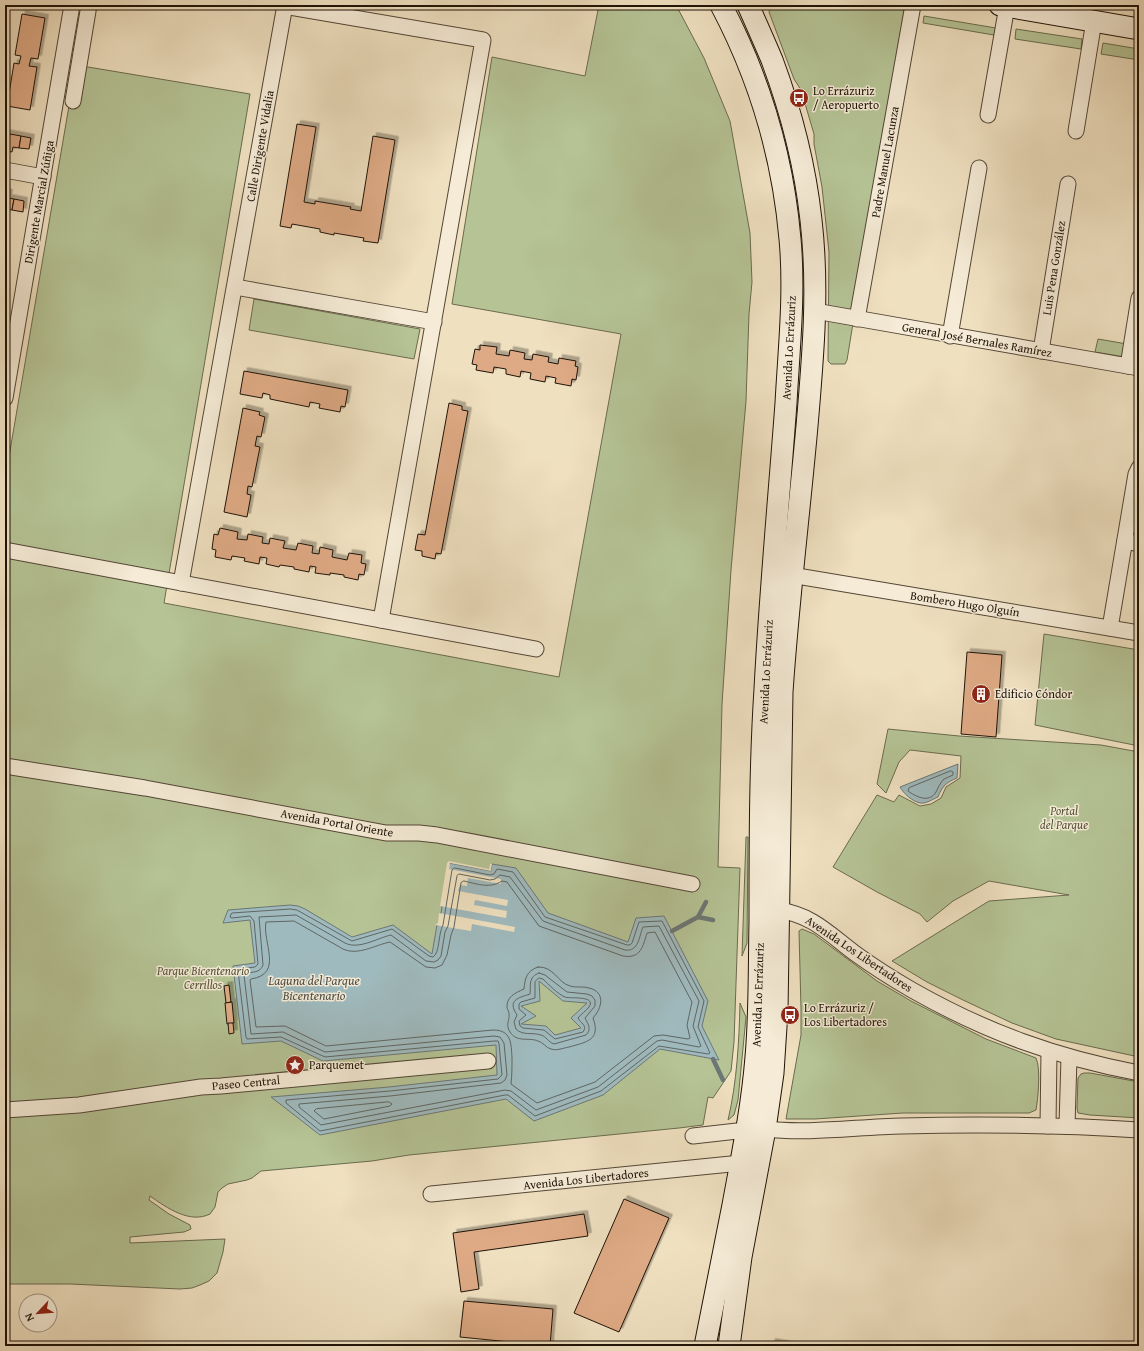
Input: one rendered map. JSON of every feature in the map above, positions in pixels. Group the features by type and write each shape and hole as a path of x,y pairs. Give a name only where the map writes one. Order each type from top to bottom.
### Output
{"main road":[{"name":"Avenida Lo Errázuriz","path":"705,1346 741,1163 756,1130 772,1073 776,1029 782,699 785,640 808,411 815,311 814,247 811,218 795,132 781,85 748,5"},
{"path":"1003,6 1139,29"},
{"name":"Avenida Lo Errázuriz","path":"725,7 754,81 774,144 785,196 792,269 789,350 764,694 760,817 759,1011 756,1060 756,1130 729,1346"}],"street":[{"name":"Dirigente Marcial Zúñiga","path":"5,398 72,5"},
{"path":"73,101 89,5"},
{"name":"Padre Manuel Lacunza","path":"857,319 913,5"},
{"path":"284,6 483,40 381,620"},
{"name":"Calle Dirigente Vidalia","path":"181,584 284,6"},
{"path":"988,115 1003,6"},
{"path":"1076,131 1094,21"},
{"path":"950,336 979,168"},
{"path":"5,170 43,177"},
{"name":"Luis Pena González","path":"1041,351 1068,184"},
{"path":"235,287 434,322"},
{"path":"1134,367 1139,298"},
{"name":"General José Bernales Ramírez","path":"815,311 950,336 1134,367"},
{"path":"1110,628 1132,542 1136,474 1139,468"},
{"path":"5,550 536,649"},
{"name":"Bombero Hugo Olguín","path":"791,575 1139,633"},
{"name":"Avenida Portal Oriente","path":"5,766 145,788 386,833 419,833 437,835 692,884"},
{"name":"Avenida Los Libertadores","path":"778,910 804,917 815,922 857,954 884,972 938,1004 992,1030 1069,1057 1139,1073"},
{"path":"1048,1126 1049,1051"},
{"path":"1067,1126 1069,1057"},
{"name":"Paseo Central","path":"5,1110 79,1105 201,1087 488,1061"},
{"path":"694,1136 756,1130 799,1131 901,1126 974,1125 1067,1126 1139,1130"},
{"name":"Avenida Los Libertadores","path":"431,1194 741,1163"}],"green space":[{"name":"Parque Bicentenario Cerrillos","path":"599,5 676,5 704,58 730,121 750,233 752,282 749,314 746,401 731,570 722,704 718,867 740,868 734,1042 731,1071 713,1098 708,1097 703,1125 409,1155 372,1161 261,1171 252,1178 228,1184 222,1188 218,1192 215,1207 210,1214 202,1217 187,1216 171,1210 150,1196 149,1200 169,1214 190,1225 191,1229 184,1232 130,1237 130,1243 225,1239 217,1273 209,1281 192,1288 180,1289 70,1284 5,1284 5,480 76,65 250,94 164,603 559,677 621,334 452,304 492,57 585,76"},
{"path":"771,5 905,5 847,360 845,364 831,364 828,361 829,252 822,187 814,144 814,134 801,90 794,79 769,12"},
{"path":"924,16 996,28 994,35 923,23"},
{"path":"1016,29 1082,39 1081,49 1015,39"},
{"path":"1103,43 1139,49 1139,60 1101,54"},
{"path":"254,299 420,329 414,359 249,330"},
{"path":"1098,339 1127,344 1125,357 1095,352"},
{"path":"1044,634 1139,650 1139,746 1035,725"},
{"name":"Portal del Parque","path":"888,729 959,736 1101,745 1139,752 1139,1057 1056,1039 1012,1023 927,982 892,961 989,901 1069,895 989,881 953,901 927,922 920,914 833,867 877,795 894,802 899,795 920,806 931,804 941,798 946,787 960,778 961,756 910,750 899,762 886,793 877,784"},
{"path":"746,837 748,837 747,943 742,956"},
{"path":"802,929 814,934 877,981 911,1001 986,1039 1036,1058 1039,1076 1036,1110 1029,1113 903,1113 815,1119 786,1119 801,1035 799,931"},
{"path":"740,1003 746,1017 738,1100 734,1115 728,1120 734,1091 737,1062"},
{"path":"1084,1073 1139,1082 1139,1118 1078,1113 1078,1078"}],"water":[{"path":"958,764 957,778 945,785 938,797 927,802 920,803 914,801 906,795 900,787"},
{"name":"Laguna del Parque Bicentenario","path":"449,863 491,871 492,864 516,868 548,913 628,942 636,918 664,916 708,1001 702,1026 719,1060 660,1049 603,1095 534,1121 506,1099 320,1135 271,1097 389,1087 497,1075 496,1045 323,1061 281,1041 242,1044 233,966 255,963 250,920 223,923 228,910 290,905 298,906 352,937 393,925 432,954 437,925 439,925","holes":["539,981 563,1001 587,1003 571,1018 581,1028 555,1035 546,1026 521,1024 536,1016 521,1006 540,1001"]}],"pier":[{"path":"449,861 489,869 490,864 492,864 491,871 450,863 449,869 501,879 501,884 468,878 467,886 460,885 458,891 508,900 507,906 475,900 474,905 507,911 506,918 440,906 447,863"},
{"path":"439,913 515,927 514,932 472,924 471,931 435,925 438,923"}],"building":[{"path":"22,14 45,18 38,59 31,58 29,66 37,67 30,110 7,106 14,63 19,64 21,56 15,55"},
{"path":"297,124 316,127 304,202 315,204 315,201 351,207 350,209 361,211 373,136 395,140 378,243 363,241 364,238 334,233 334,235 320,232 320,229 292,224 291,228 280,226"},
{"path":"5,133 10,134 8,145 5,145"},
{"path":"10,134 21,136 19,148 13,147 12,152 7,151"},
{"path":"21,136 31,138 29,149 19,148"},
{"path":"5,192 9,193 8,198 14,199 12,210 5,209"},
{"path":"14,199 24,201 23,212 12,210"},
{"path":"480,345 497,347 496,354 509,356 510,350 525,353 524,359 532,360 533,354 549,357 548,362 558,364 559,358 576,361 575,366 578,367 576,380 572,379 571,386 555,383 556,378 546,376 545,382 530,379 531,373 521,371 520,377 506,374 506,369 494,367 493,373 476,370 477,365 472,364 475,349 480,350"},
{"path":"244,371 348,390 345,407 341,406 340,412 319,408 320,404 310,402 309,407 270,399 270,395 263,393 262,398 240,394"},
{"path":"449,403 462,406 462,410 468,411 441,554 436,553 435,559 422,556 422,551 415,550 418,534 425,535"},
{"path":"243,408 260,412 259,415 265,417 261,437 257,436 255,446 260,447 252,487 248,486 247,494 251,495 247,517 224,512"},
{"path":"220,528 238,532 237,539 247,540 248,534 263,537 262,543 269,544 270,538 285,541 283,548 296,550 298,543 313,546 312,553 319,554 320,547 333,550 332,557 347,560 349,553 362,555 361,563 366,564 364,575 359,574 358,580 344,577 344,575 315,573 316,567 310,566 309,572 294,569 294,567 280,565 279,567 266,564 267,558 260,557 259,564 244,561 245,558 232,556 231,560 215,557 216,550 212,549 214,534 218,535"},
{"name":"Edificio Cóndor","path":"967,652 1002,655 996,737 961,734"},
{"path":"229,985 231,1002 226,1003 224,986"},
{"path":"232,1002 234,1023 227,1024 225,1003"},
{"path":"228,1023 233,1023 234,1033 229,1034"},
{"path":"624,1199 669,1218 619,1332 574,1313"},
{"path":"584,1214 588,1236 474,1252 479,1289 461,1292 453,1233"},
{"path":"464,1301 553,1309 550,1346 460,1337"},
{"path":"772,1342 795,1346 771,1346"}],"waterway":[{"path":"672,931 698,917 706,902"},
{"path":"698,917 713,920"},
{"path":"713,1059 723,1080"}],"place":[{"name":"Lo Errázuriz / Aeropuerto","path":"799,98"},
{"name":"Edificio Cóndor","path":"981,694"},
{"name":"Lo Errázuriz / Los Libertadores","path":"790,1015"},
{"name":"Parquemet","path":"295,1065"}]}
